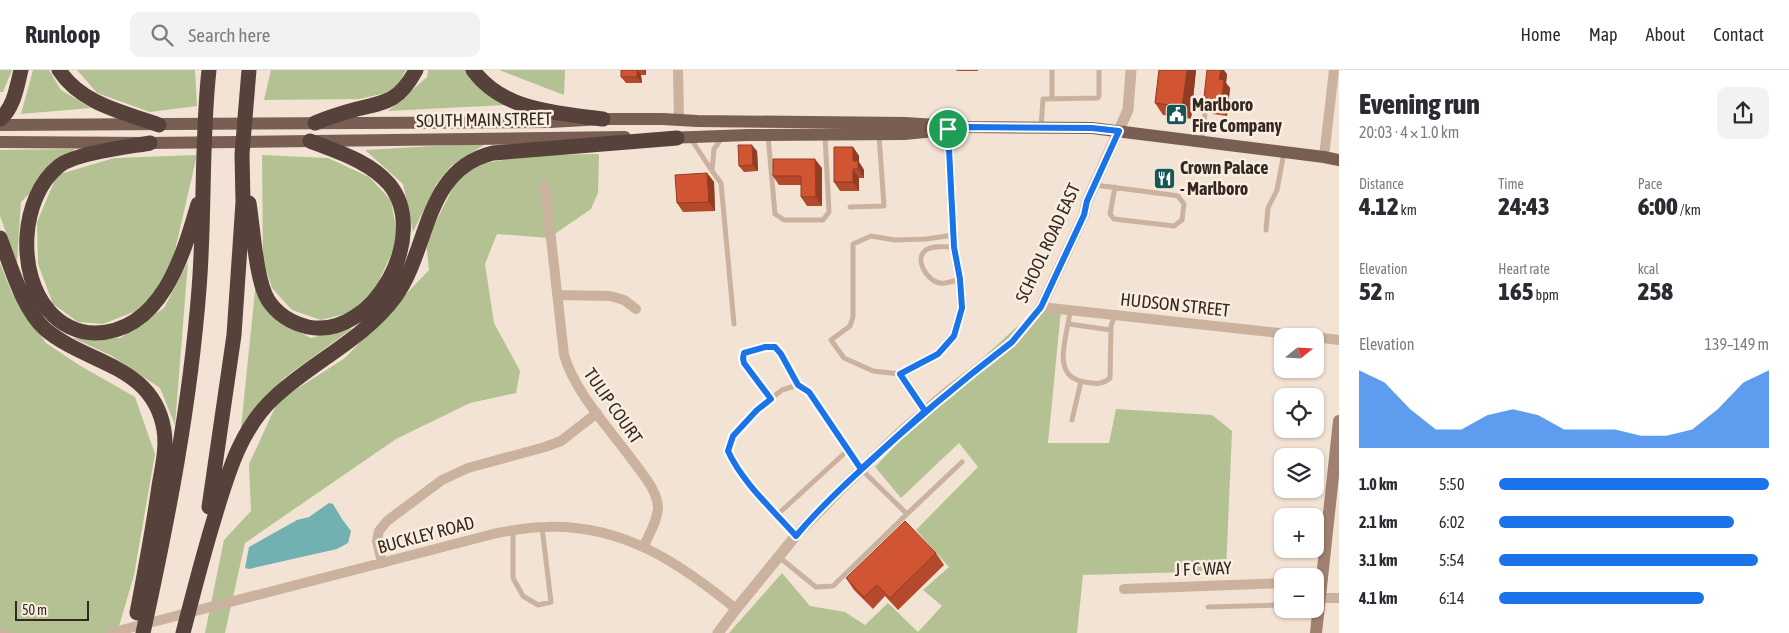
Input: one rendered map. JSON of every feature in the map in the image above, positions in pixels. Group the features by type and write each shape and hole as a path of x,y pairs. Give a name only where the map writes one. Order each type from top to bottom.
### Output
{"highway":[{"path":"0,119 6,114 12,104 22,70"},
{"path":"59,70 69,84 90,99 105,106 166,125"},
{"path":"204,70 206,94"},
{"path":"143,633 173,493 190,382 203,238 202,188 206,94 209,70"},
{"path":"183,633 200,562 219,449 234,336 243,202 242,154 249,70"},
{"path":"248,94 255,70"},
{"path":"315,123 336,115 387,102 405,88 416,70"},
{"path":"474,70 494,91 522,105 551,112 603,119"},
{"path":"200,562 229,470 252,426 278,394 368,325 391,302 407,275 439,195 457,172 476,159 493,153 684,138"},
{"path":"242,154 260,277 268,300 278,312 295,323 314,328 338,326 353,318 368,306 388,281 400,252 403,220 401,205 389,184 376,172 359,161 310,141"},
{"path":"150,143 86,155 67,161 49,175 43,184 30,216 27,247 29,265 35,287 44,306 57,319 78,330 89,333 104,333 127,325 148,310 167,286 182,255 202,188"},
{"path":"0,238 24,298 36,320 55,336 133,378 151,397 161,418 164,432 164,452 152,534 132,633"}],"main road":[{"name":"SOUTH MAIN STREET","path":"0,125 550,122 603,119 905,122 968,127 1092,128 1339,160"},
{"name":"SOUTH MAIN STREET","path":"0,142 170,143 606,136 684,138 904,134 968,127"},
{"path":"1320,568 1339,421"},
{"path":"1316,633 1317,618"}],"street":[{"path":"678,70 679,119"},
{"name":"SCHOOL ROAD EAST","path":"718,633 796,536 861,469 925,411 1012,342 1041,307 1084,215 1087,201 1128,110 1131,70"},
{"path":"1324,157 1334,70"},
{"path":"925,411 900,374 938,354 954,336 962,308 960,279 954,247 948,129"},
{"name":"TULIP COURT","path":"545,186 564,355 572,378 644,476 655,495 658,506 656,518 644,546"},
{"path":"557,296 610,296 624,300 636,309"},
{"name":"HUDSON STREET","path":"1041,307 1274,332"},
{"path":"1324,338 1339,340"},
{"path":"382,563 377,541 379,531 387,521 442,480 468,468 561,441 597,413"},
{"name":"BUCKLEY ROAD","path":"111,633 513,530 542,527 596,531 644,546 695,578 736,609"},
{"name":"J F C WAY","path":"1124,589 1274,582"},
{"path":"1324,601 1339,598"},
{"path":"0,632 4,633"}],"lane":[{"path":"1052,70 1052,99"},
{"path":"1041,128 1043,99 1098,98 1099,70"},
{"path":"1202,141 1208,88"},
{"path":"850,207 884,206 879,134"},
{"path":"768,135 775,214 784,220 823,220 829,212 825,135"},
{"path":"712,171 714,148 723,137"},
{"path":"684,138 721,183 734,324"},
{"path":"1266,230 1268,208 1277,190 1284,152"},
{"path":"1094,185 1178,196 1184,204 1182,220 1174,226 1114,219 1110,214 1115,188"},
{"path":"900,374 873,371 844,358 831,340 850,326 853,317 853,244 871,236 896,240 926,239 954,235"},
{"path":"954,247 932,247 926,249 921,255 921,263 924,271 934,282 942,284 960,279"},
{"path":"1070,310 1069,324 1064,338 1064,370 1068,375 1081,382 1099,384 1104,383 1110,378 1111,330 1116,315"},
{"path":"1069,324 1111,330"},
{"path":"771,399 744,363 744,353 765,347 775,347 781,354 798,385 809,392 861,469 907,514"},
{"path":"1072,420 1081,382"},
{"path":"796,536 733,463 728,451 733,436 757,410 782,390 798,385"},
{"path":"777,515 848,450"},
{"path":"779,557 816,587 833,586 962,462"},
{"path":"513,530 513,578 523,596 538,605 551,602 542,527"},
{"path":"1208,607 1274,605"}],"green space":[{"path":"0,70 12,70 3,92 0,92"},
{"path":"33,70 49,70 61,90 91,108 21,114"},
{"path":"77,70 195,70 197,106 150,112 97,93"},
{"path":"271,70 406,70 395,91 359,99 264,100"},
{"path":"428,70 469,70 472,77 505,105 388,111 427,77"},
{"path":"499,70 565,70 564,95"},
{"path":"487,143 451,166 437,183 413,232 403,184 365,150"},
{"path":"75,149 21,202 17,263 0,216 0,150"},
{"path":"599,154 598,193 591,209 549,238 497,234 485,264 494,323 520,371 516,393 470,403 396,439 245,543 225,633 205,633 224,540 251,511 249,464 278,401 345,358 429,270 426,241 455,184 478,164 536,155"},
{"path":"197,155 173,259 146,307 103,324 78,322 53,304 38,264 37,222 57,175 114,158"},
{"path":"262,155 328,158 369,177 391,200 398,240 375,289 349,313 321,320 292,310 272,288 263,260"},
{"path":"188,262 175,425 160,388 112,356 73,338 120,338 164,308"},
{"path":"0,263 12,293 46,343 79,365 135,397 155,454 134,575 117,633 0,633"},
{"path":"256,281 278,321 311,338 353,328 284,378 241,428"},
{"path":"1043,303 1061,310 1048,443 1109,443 1116,409 1212,415 1232,431 1226,571 1083,575 1077,633 729,633 782,573 810,606 845,612 865,625 888,603 918,632 942,606 923,590 949,567 916,530 978,467 959,443 901,498 875,467 950,388"}],"water":[{"path":"329,503 333,504 351,531 348,543 337,549 249,569 245,568 249,547 297,520 309,517"}],"building":[{"path":"621,70 637,70 637,77 621,77"},
{"path":"1159,70 1187,70 1182,107 1155,103"},
{"path":"1207,70 1221,70 1219,79 1224,80 1221,107 1206,105 1207,97 1204,97"},
{"path":"738,145 752,145 753,165 739,166"},
{"path":"834,147 853,147 853,161 858,161 858,169 853,169 853,182 834,182"},
{"path":"773,159 815,159 816,197 801,197 801,176 773,176"},
{"path":"707,173 709,202 677,203 675,175"},
{"path":"905,521 936,553 890,598 877,585 864,597 846,578"}],"place":[{"name":"Marlboro Fire Company","path":"1176,115"},
{"name":"Crown Palace - Marlboro","path":"1164,178"}],"route":[{"path":"948,129 954,247 960,279 962,308 954,336 938,354 900,374 925,411 903,430 861,469 809,392 798,385 781,354 775,347 765,347 744,353 744,363 771,399 757,410 733,436 728,451 733,463 796,536 844,486 903,430 1021,333 1041,307 1084,215 1087,201 1119,131 1092,128 968,127 948,129"}]}
